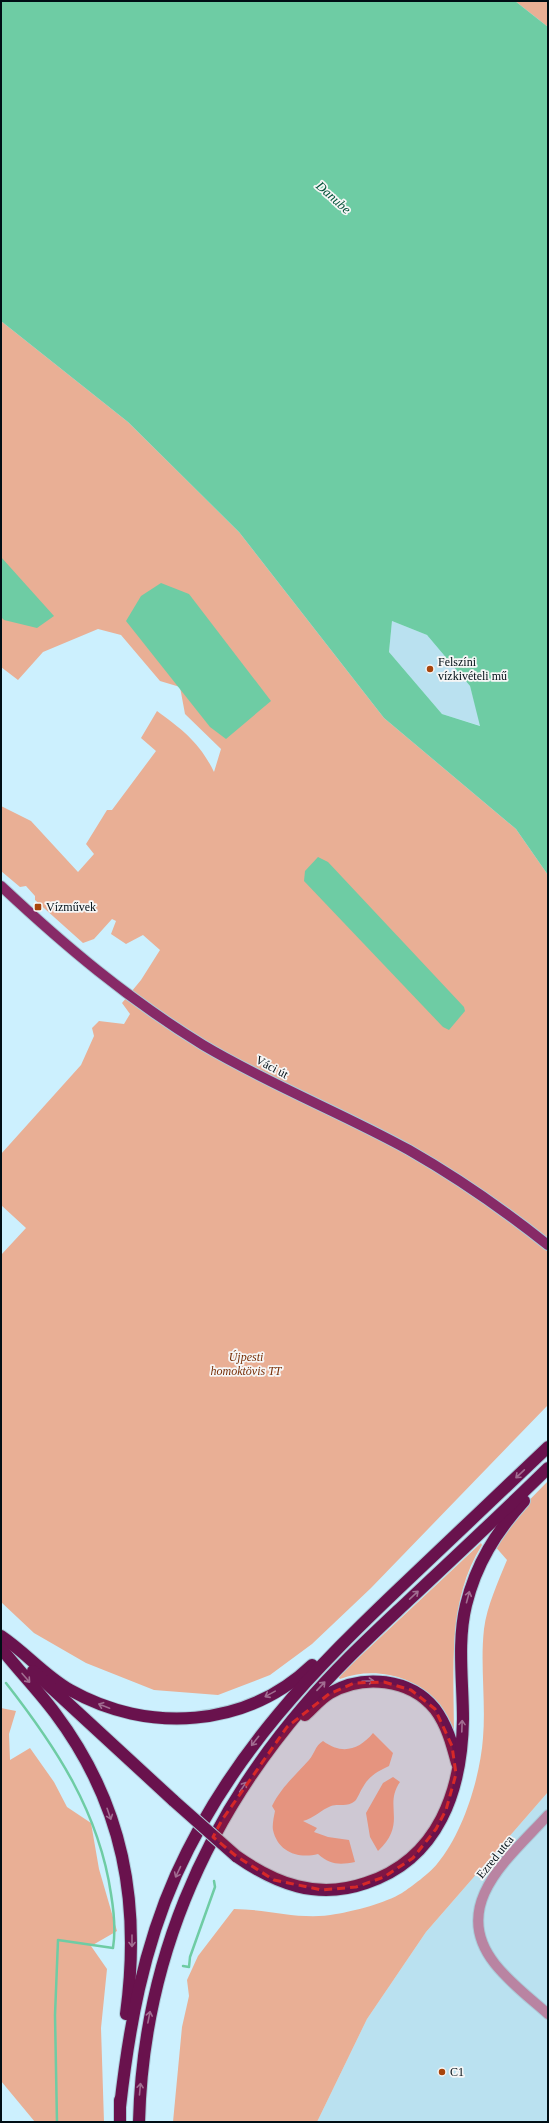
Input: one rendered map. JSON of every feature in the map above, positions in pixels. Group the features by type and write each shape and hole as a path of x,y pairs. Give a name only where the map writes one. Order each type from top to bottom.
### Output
{"highway":[{"path":"120,2107 134,2007 146,1960 162,1910 194,1837 237,1766 271,1720 314,1672 366,1619 548,1447"},
{"path":"139,2122 140,2093 147,2030 171,1933 196,1871 222,1820 261,1760 321,1686 360,1646 545,1471"},
{"path":"1,1641 174,1801 236,1856 274,1880 308,1889 339,1889 356,1887 384,1877 413,1858 436,1829 450,1799 461,1747 463,1720 461,1641 463,1621 469,1592 476,1573 490,1544 507,1520 533,1491 545,1471"},
{"path":"1,1636 69,1689 93,1702 141,1717 175,1719 198,1718 231,1711 260,1700 306,1671 342,1636 366,1619"},
{"path":"1,1648 55,1713 80,1751 104,1800 120,1844 128,1885 132,1929 130,1982 119,2066 120,2122"},
{"path":"287,1727 300,1719 329,1694 340,1688 368,1680 402,1686 425,1699 435,1709 445,1725 457,1765"}],"main road":[{"name":"Váci út","path":"1,886 87,964 126,994 186,1034 274,1083 415,1154 458,1179 548,1245"}],"street":[{"name":"Ezred utca","path":"548,1815 494,1875 481,1897 477,1913 478,1933 483,1947 490,1957 502,1972 548,2014"}],"highlighted area":[{"path":"384,1682 411,1690 435,1709 452,1746 456,1774 446,1810 436,1829 413,1858 384,1877 356,1887 322,1890 274,1880 236,1856 213,1837 222,1820 287,1727 329,1694 354,1683"}],"shaded area":[{"name":"Felszíni vízkivételi mű","path":"392,621 427,635 470,686 481,726 442,714 389,652"},
{"path":"548,1792 548,2122 317,2122 367,2019 426,1932"}],"green space":[{"path":"515,1 548,1 548,27"},
{"name":"Újpesti homoktövis TT","path":"1,321 128,422 239,532 384,718 516,829 548,875 548,1405 371,1588 312,1644 270,1675 218,1695 154,1690 86,1663 34,1633 1,1602 1,1255 26,1228 1,1205 1,1154 81,1065 94,1036 92,1028 99,1021 124,1024 130,1014 122,1003 141,980 160,950 143,935 126,944 111,934 116,921 112,919 94,939 83,943 35,900 35,896 26,886 20,887 1,871 1,806 31,821 78,872 94,854 86,844 107,810 112,810 156,751 141,738 157,711 175,724 197,745 214,772 221,749 185,714 180,687 160,681 121,635 98,629 43,652 18,680 1,667"},
{"path":"548,1481 548,1792 426,1932 367,2019 317,2122 173,2122 182,2027 189,1996 187,1980 198,1956 234,1909 323,1916 361,1909 395,1897 415,1884 437,1864 455,1837 469,1804 481,1754 484,1724 483,1643 485,1620 507,1560 493,1544 509,1521"},
{"path":"481,1543 482,1545 471,1566 463,1589 458,1612 455,1636 453,1685 454,1733 441,1708 426,1692 415,1684 391,1675 352,1675 340,1679 338,1677"},
{"path":"1,1708 16,1711 9,1734 10,1760 30,1748 54,1782 67,1807 91,1823 99,1869 117,1931 91,1946 107,1969 101,2028 104,2122 35,2122 1,2081"},
{"path":"373,1733 393,1753 389,1766 378,1772 365,1783 356,1800 352,1803 331,1806 303,1821 317,1828 314,1832 328,1837 349,1840 355,1862 345,1864 335,1863 322,1858 318,1854 296,1854 284,1849 279,1844 273,1830 275,1811 272,1806 284,1787 309,1760 318,1745 323,1741 337,1748 350,1749 368,1739"},
{"path":"393,1777 400,1782 395,1791 394,1823 392,1832 387,1841 378,1851 370,1837 366,1813 383,1783"}],"water":[{"name":"Danube","path":"1,1 515,1 548,27 548,875 516,829 384,718 239,532 128,422 1,321","holes":["392,621 427,635 470,686 480,726 442,714 389,652"]},
{"path":"1,557 54,616 37,628 4,620 1,617"},
{"path":"161,583 189,594 271,701 226,739 210,727 126,621 141,596"},
{"path":"318,857 328,862 464,1007 465,1011 449,1030 443,1027 304,881 305,871"}],"waterway":[{"path":"6,1683 42,1731 73,1782 86,1808 97,1835 105,1864 113,1908 113,1948 58,1940 55,2015 57,2122"},
{"path":"183,1966 189,1967 190,1957 215,1887 214,1881"}],"place":[{"name":"Felszíni vízkivételi mű","path":"430,669"},
{"name":"Vízművek","path":"38,907"},
{"name":"C1","path":"442,2072"}]}
